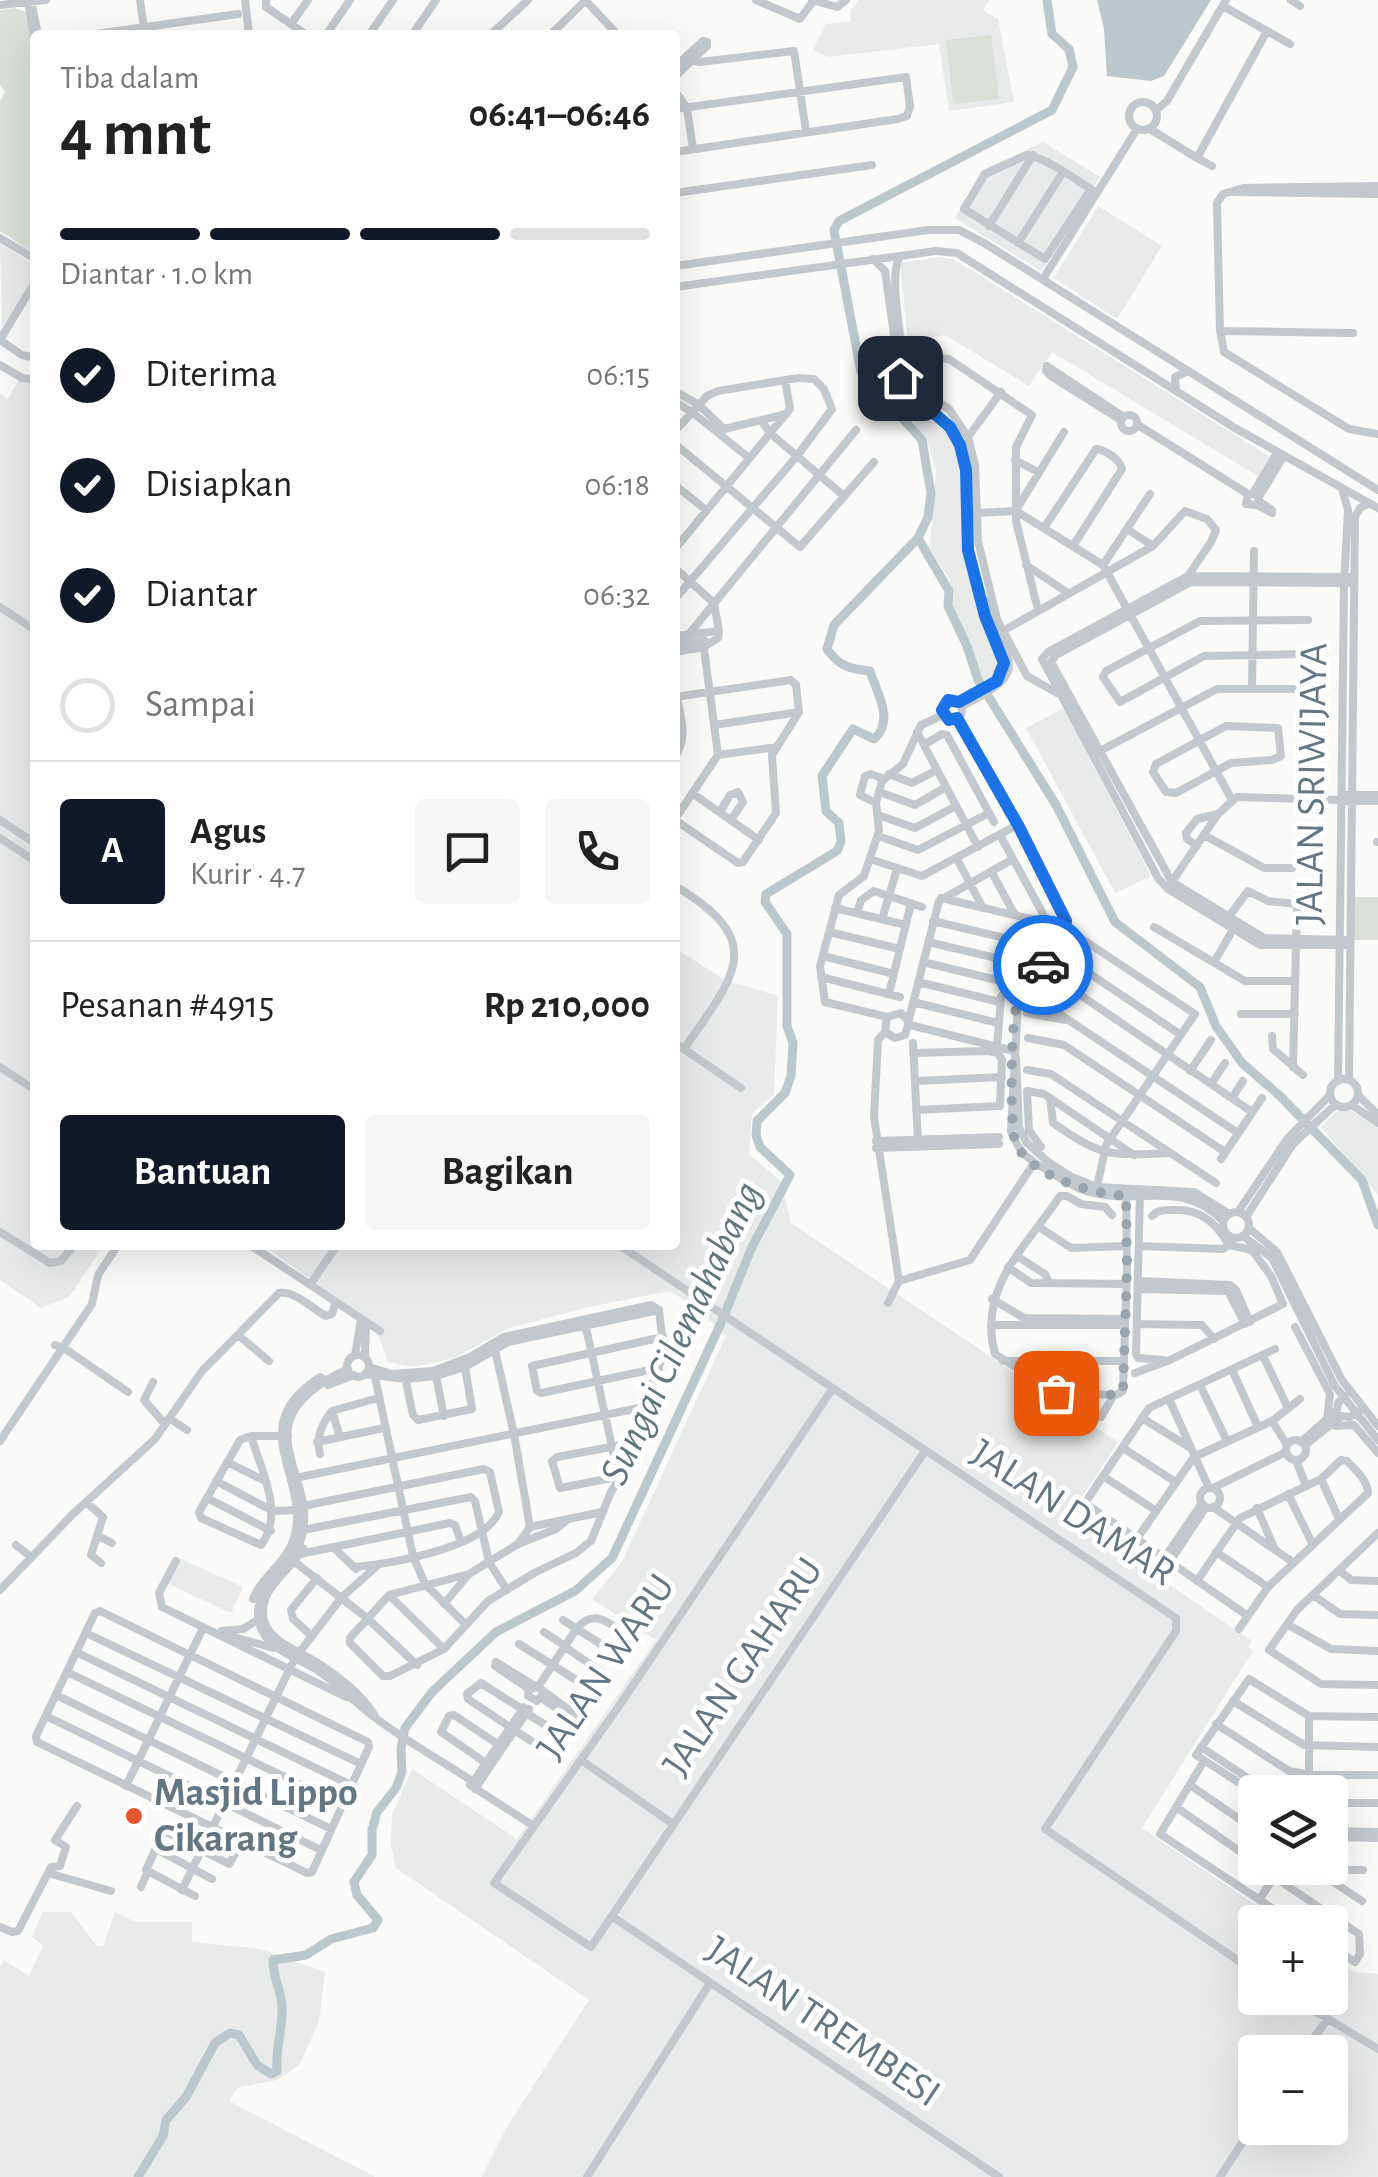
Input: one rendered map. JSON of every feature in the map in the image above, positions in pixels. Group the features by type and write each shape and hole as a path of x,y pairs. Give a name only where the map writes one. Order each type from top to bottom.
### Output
{"street":[{"path":"0,5 46,0"},
{"path":"140,0 144,30"},
{"path":"244,0 249,30"},
{"path":"266,0 266,8 300,30"},
{"path":"292,24 308,0"},
{"path":"329,30 350,0"},
{"path":"372,30 393,0"},
{"path":"415,30 436,0"},
{"path":"495,30 528,0"},
{"path":"556,30 585,0 613,30"},
{"path":"756,0 796,19 803,18 813,0 838,7 846,0"},
{"path":"30,1 37,30"},
{"path":"30,1 33,30"},
{"path":"1156,110 1167,101 1224,3 1290,44"},
{"path":"150,30 238,14"},
{"path":"561,25 566,30"},
{"path":"1196,158 1267,31"},
{"path":"680,64 689,58 794,51 806,131"},
{"path":"680,70 689,58"},
{"path":"680,109 906,77 910,96 910,112 904,118 680,151"},
{"path":"680,99 686,108 692,149"},
{"path":"1137,129 1129,117 1135,104 1149,103 1156,110 1158,118 1150,128"},
{"path":"1137,129 1150,128 1212,166"},
{"path":"1094,190 1033,155 1021,156 985,174 964,209 1048,258 1137,129"},
{"path":"981,240 1033,155"},
{"path":"680,192 872,165"},
{"path":"1018,243 1063,172"},
{"path":"1378,186 1247,188 1220,195 1217,203 1222,347 1231,358 1349,428 1378,434"},
{"path":"1043,279 1094,190"},
{"path":"1230,191 1250,195 1378,194"},
{"path":"680,265 828,242 952,229 981,240 1378,490"},
{"path":"0,238 30,257"},
{"path":"680,286 936,250 958,253 1280,455 1374,506"},
{"path":"900,256 895,264 896,285 906,376 955,424 970,456 974,548 991,615 1010,663 1006,679 960,704"},
{"path":"730,258 726,268 732,278"},
{"path":"873,260 885,272 900,378 950,427 964,457 968,550 985,616 1004,663 993,688"},
{"path":"709,261 715,273 712,282"},
{"path":"885,272 893,272 896,285"},
{"path":"30,290 0,340 30,357"},
{"path":"1220,331 1353,334"},
{"path":"1155,377 1162,378 1170,372 1167,358"},
{"path":"1038,610 1016,521 1016,446 1032,415 949,359 914,364 910,368 914,379 948,409 968,437 975,465 980,550 1003,631 1030,680 1060,696"},
{"path":"1050,362 1046,371 1051,376 1122,418 1124,430 1136,427 1253,498 1280,455"},
{"path":"0,365 22,378 30,378"},
{"path":"1176,391 1175,378 1188,371"},
{"path":"680,426 718,391 785,380 814,379 832,409 680,594"},
{"path":"680,542 786,414 791,405 785,380"},
{"path":"968,437 1001,392"},
{"path":"680,396 748,460"},
{"path":"680,404 694,410"},
{"path":"721,433 786,414"},
{"path":"762,422 770,434 844,496"},
{"path":"689,634 856,430"},
{"path":"1016,510 1064,432"},
{"path":"680,448 798,546 804,546 874,462"},
{"path":"1044,528 1096,449 1102,450 1120,462 1122,468 1073,546"},
{"path":"1313,474 1324,466 1321,455"},
{"path":"1015,460 1038,472"},
{"path":"1330,483 1328,469 1338,464"},
{"path":"680,489 706,510"},
{"name":"JALAN SRIWIJAYA","path":"1338,1080 1350,798 1348,510 1342,489"},
{"path":"1105,568 1150,494"},
{"name":"JALAN SRIWIJAYA","path":"1346,580 1354,517 1360,508 1374,506"},
{"path":"976,513 1016,510 1105,568 1232,800"},
{"path":"1003,631 1105,568 1153,546 1182,513 1195,512 1212,524 1216,530 1188,576 1056,656 1052,667 1170,886 1260,945 1341,942"},
{"path":"1016,521 1026,518"},
{"path":"1127,530 1153,546"},
{"path":"680,532 685,536"},
{"path":"1252,689 1254,551"},
{"path":"1201,558 1203,574"},
{"path":"1026,565 1068,593"},
{"path":"680,572 714,603 718,630 718,638 706,646 680,648"},
{"path":"1188,576 1254,579"},
{"path":"1020,666 1043,658 1190,582 1346,580"},
{"path":"0,608 30,627"},
{"path":"1304,654 1204,656 1120,702 1103,680 1106,672 1198,622 1308,620"},
{"path":"680,635 718,630"},
{"path":"680,812 718,754 706,646"},
{"path":"1043,658 1060,696 1096,753"},
{"path":"680,696 791,680 796,685 796,716 772,751 776,813 743,862 738,863 680,823"},
{"path":"1096,753 1217,689 1302,690"},
{"path":"943,715 944,702 952,699 960,704"},
{"path":"960,704 957,718 1018,825 1066,921 1062,936 1018,1004 1011,1131 1016,1147 1034,1163 1090,1192 1194,1192 1234,1216 1272,1258 1329,1375 1360,1411 1378,1440"},
{"path":"715,725 784,714 796,716"},
{"path":"943,715 949,720 957,718"},
{"path":"943,715 922,725 908,757 886,777 878,792 878,836 864,876 841,891 820,977 825,1002 887,1016 896,1012 909,1022 998,1050"},
{"path":"680,716 684,735 680,748"},
{"path":"1226,726 1280,730 1279,758 1236,762 1215,770 1172,794 1162,788 1154,772 1156,764 1226,726"},
{"path":"917,732 978,847"},
{"path":"924,745 946,735 994,822"},
{"path":"718,754 772,751"},
{"path":"876,804 860,796 864,776 912,783 937,770"},
{"path":"878,792 914,805 946,788"},
{"path":"720,812 730,795 738,792 743,802 731,820"},
{"path":"692,793 759,840"},
{"path":"1170,886 1218,814 1232,800 1242,796 1378,798"},
{"path":"878,815 914,828 956,806"},
{"path":"878,836 918,850 989,812"},
{"path":"1197,846 1188,841 1186,833 1200,818 1218,814"},
{"path":"0,820 30,840"},
{"path":"870,859 922,876 1018,825"},
{"path":"1000,835 1048,924"},
{"path":"1204,835 1264,868 1292,868"},
{"path":"0,838 30,858"},
{"path":"956,859 983,908"},
{"path":"886,1032 900,1038 909,1022 941,898 1014,859"},
{"path":"882,919 897,869"},
{"path":"992,871 1016,916"},
{"path":"857,914 861,900 874,890 922,907"},
{"path":"1226,920 1248,890 1268,901 1296,903 1294,1066"},
{"path":"680,892 723,922 736,957 728,986 684,1049"},
{"path":"941,898 1048,924"},
{"path":"889,994 912,903"},
{"path":"836,908 906,925"},
{"path":"933,921 1034,946"},
{"path":"916,1110 1000,1106 1000,1002 1048,924"},
{"path":"1214,962 1235,926"},
{"path":"1154,927 1245,981 1295,981"},
{"path":"829,932 900,949"},
{"path":"1052,970 1076,935 1195,1014 1110,1139 1099,1187"},
{"path":"928,942 1022,964"},
{"name":"JALAN SRIWIJAYA","path":"1341,942 1349,1080"},
{"path":"1062,955 1181,1035"},
{"path":"823,956 894,974"},
{"path":"923,962 1010,982"},
{"path":"1053,1014 1083,969"},
{"path":"1039,971 1252,1112"},
{"path":"820,977 900,997"},
{"path":"918,982 1000,1002"},
{"path":"1044,983 1027,1013 1053,1014 1070,1020 1238,1133"},
{"path":"913,1002 998,1023"},
{"path":"1241,1014 1294,1014"},
{"path":"887,1016 886,1032 878,1040 874,1117 898,1281 888,1303"},
{"path":"1272,1036 1273,1049 1302,1076"},
{"path":"1028,1038 1064,1045 1223,1155 1262,1098"},
{"path":"1190,1071 1210,1040"},
{"path":"680,1046 741,1088"},
{"path":"918,1143 913,1048 1014,1051"},
{"path":"1014,1051 1019,1069 1019,1128 1027,1142 1058,1168 1099,1187 1126,1192"},
{"path":"1210,1084 1225,1063"},
{"path":"0,1067 30,1087"},
{"path":"1026,1070 1051,1074 1216,1183"},
{"path":"916,1081 1002,1077"},
{"path":"1319,1114 1338,1080 1349,1080 1378,1115"},
{"path":"1232,1098 1243,1081"},
{"path":"1041,1147 1029,1130 1027,1091 1050,1098 1134,1155"},
{"path":"1352,1105 1358,1094"},
{"path":"1330,1095 1336,1104 1352,1105 1378,1124"},
{"path":"1050,1098 1053,1123 1091,1149 1134,1155 1170,1152"},
{"path":"1246,1232 1235,1238 1228,1235 1234,1216 1302,1129 1336,1104"},
{"path":"876,1144 999,1141 1011,1131"},
{"path":"999,1141 1006,1148 1016,1147"},
{"path":"898,1281 970,1260 1034,1163"},
{"path":"1101,1417 1118,1394 1124,1360 1126,1192"},
{"path":"1139,1192 1138,1358 1170,1360"},
{"path":"1112,1215 1108,1208 1081,1204 1062,1194 1008,1268 992,1299 991,1324 993,1350 1003,1361 1060,1394 1118,1394"},
{"path":"1135,1373 1170,1360 1283,1304 1271,1276 1252,1250 1228,1245 1204,1215 1196,1210 1162,1210 1152,1216"},
{"path":"1039,1227 1072,1248 1126,1246"},
{"path":"0,1232 54,1264 70,1250"},
{"path":"1139,1246 1224,1249 1228,1245"},
{"path":"0,1441 92,1304 98,1275 115,1250"},
{"path":"258,1250 380,1330"},
{"path":"310,1285 334,1250"},
{"name":"JALAN DAMAR","path":"626,1250 1165,1609 1178,1624 1045,1829 1238,1960"},
{"path":"1017,1256 1045,1274 1049,1282"},
{"path":"1008,1268 1031,1283 1126,1284"},
{"path":"1138,1285 1230,1288 1248,1323"},
{"path":"0,1590 86,1502 130,1464 202,1371 281,1292 297,1297 326,1316 331,1316 335,1304"},
{"path":"992,1299 1023,1321"},
{"path":"470,1574 389,1595 350,1642 387,1677 417,1665 444,1649 488,1601 586,1546 618,1478 642,1441 644,1407 660,1368 663,1338 659,1310 585,1322 508,1342 456,1364 405,1377 366,1366 325,1380 300,1403 282,1452 308,1529 270,1590 263,1612 272,1636 392,1730 532,1826"},
{"path":"351,1372 348,1361 355,1355 364,1322"},
{"path":"364,1322 366,1366"},
{"path":"585,1322 618,1478"},
{"path":"991,1324 1126,1322"},
{"path":"1138,1324 1202,1324 1214,1339"},
{"path":"1295,1327 1330,1394 1329,1421"},
{"path":"238,1335 269,1361"},
{"path":"660,1368 540,1393 532,1367 534,1363 663,1338"},
{"path":"62,1344 128,1392"},
{"path":"375,1378 436,1376 465,1367 494,1346"},
{"path":"494,1346 530,1527"},
{"path":"1248,1616 1085,1503 1149,1408 1275,1348"},
{"path":"355,1355 375,1378 413,1556 425,1584 465,1624"},
{"path":"1263,1356 1288,1408"},
{"path":"1003,1361 1124,1360"},
{"path":"405,1377 415,1419 423,1421 472,1409 465,1367"},
{"path":"1232,1370 1258,1427"},
{"path":"293,1558 303,1508 300,1477 287,1436 310,1398 351,1372"},
{"path":"436,1376 444,1416"},
{"path":"153,1382 144,1400 167,1421 187,1430"},
{"path":"1200,1385 1227,1442"},
{"name":"JALAN WARU","path":"591,1947 494,1882 832,1388"},
{"path":"1340,1413 1338,1403 1347,1395"},
{"path":"320,1454 317,1442 332,1410 378,1398"},
{"path":"1136,1540 1194,1457 1272,1420 1300,1398"},
{"path":"1166,1561 1207,1506 1220,1498 1194,1457 1170,1399"},
{"path":"300,1477 644,1407"},
{"path":"332,1410 340,1437"},
{"path":"1303,1444 1340,1413 1360,1411 1378,1426"},
{"path":"1142,1418 1189,1447"},
{"path":"1272,1420 1306,1486"},
{"path":"1329,1421 1354,1426 1378,1453"},
{"path":"317,1442 384,1428"},
{"path":"251,1436 273,1511 271,1531 259,1545 199,1517 240,1440 251,1436 287,1436"},
{"path":"1289,1453 1294,1440 1303,1444"},
{"path":"618,1478 563,1488 557,1486 552,1462 555,1458 642,1441"},
{"path":"1294,1563 1207,1506 1200,1496 1289,1453 1304,1455 1303,1444"},
{"path":"236,1445 256,1455"},
{"path":"1122,1448 1174,1481"},
{"name":"JALAN GAHARU","path":"591,1947 925,1451"},
{"path":"1196,1581 1234,1524 1258,1508 1321,1479 1341,1460 1354,1468 1369,1489 1268,1587 1239,1629"},
{"path":"226,1462 264,1480"},
{"path":"216,1481 273,1511 487,1470 499,1516 480,1531 453,1547 378,1566 354,1568"},
{"path":"1103,1476 1155,1510"},
{"path":"1321,1479 1340,1519"},
{"path":"1288,1494 1312,1545"},
{"path":"308,1529 471,1497 489,1562 507,1590"},
{"path":"206,1498 271,1531"},
{"path":"86,1502 103,1517 91,1557 101,1563"},
{"path":"1258,1508 1276,1550"},
{"path":"518,1544 530,1527 602,1512"},
{"path":"444,1604 470,1574 518,1544 556,1530 567,1520"},
{"path":"278,1648 266,1636 256,1597 293,1558 454,1523 461,1542"},
{"path":"1378,1533 1313,1595 1269,1650 1320,1684 1378,1685"},
{"path":"98,1536 112,1543"},
{"path":"1368,1544 1378,1544"},
{"path":"16,1546 31,1558"},
{"path":"334,1548 363,1575"},
{"path":"1216,1552 1268,1587"},
{"path":"293,1558 417,1665"},
{"path":"176,1561 160,1593 162,1607 354,1701"},
{"path":"182,1890 297,1656 342,1597 378,1566"},
{"path":"1339,1570 1350,1580 1378,1580"},
{"path":"310,1635 292,1619 291,1610 317,1578"},
{"path":"389,1595 444,1649"},
{"path":"1313,1595 1340,1614 1378,1616"},
{"path":"97,1612 370,1744 309,1873 212,1829 36,1739 86,1632 97,1612"},
{"path":"474,1785 578,1630 590,1618 597,1616 627,1635 615,1653 578,1630 564,1620"},
{"path":"208,1629 238,1631 259,1619"},
{"path":"1287,1624 1331,1649 1378,1651"},
{"path":"208,1629 278,1648 336,1676 375,1716"},
{"path":"126,1786 190,1654 208,1629"},
{"path":"86,1632 361,1764"},
{"path":"519,1644 592,1690 602,1671 544,1632"},
{"path":"76,1652 350,1785"},
{"path":"67,1672 341,1804"},
{"path":"1267,1905 1160,1834 1190,1785 1216,1724 1248,1678 1310,1716 1378,1717"},
{"path":"480,1682 524,1711 557,1732 550,1750 468,1699 468,1694 480,1682"},
{"path":"56,1695 330,1829"},
{"path":"1234,1701 1297,1742 1310,1746 1378,1747"},
{"path":"486,1767 440,1732 449,1716 454,1715 499,1745"},
{"path":"46,1716 320,1850"},
{"path":"1216,1724 1289,1770 1310,1775 1310,1716"},
{"path":"486,1767 513,1729"},
{"path":"1201,1755 1238,1775"},
{"path":"1201,1755 1238,1781"},
{"path":"581,1760 673,1824"},
{"path":"1348,1776 1378,1776"},
{"path":"1190,1785 1238,1818"},
{"path":"1348,1803 1378,1803"},
{"path":"0,1927 18,1931 48,1873 52,1867 60,1866 66,1847 55,1840 76,1806"},
{"path":"1176,1807 1238,1850"},
{"path":"141,1887 166,1828 229,1864 241,1843"},
{"path":"1348,1834 1377,1835"},
{"path":"156,1850 212,1880"},
{"path":"147,1870 194,1896"},
{"path":"1346,1891 1349,1870 1363,1870"},
{"path":"48,1873 111,1891"},
{"path":"1259,1900 1268,1885"},
{"path":"1292,1885 1320,1905"},
{"path":"1337,1885 1362,1901"},
{"name":"JALAN TREMBESI","path":"613,1917 999,2177"},
{"path":"1348,1926 1359,1934 1360,1956 1352,1962 1348,1959"},
{"path":"587,2177 710,1984"},
{"path":"1318,2015 1378,2050"},
{"path":"1316,2035 1326,2020"},
{"path":"1220,2177 1241,2145"}],"shaded area":[{"path":"858,0 989,0 983,10 998,19 1014,102 949,111 939,44 828,57 813,50 826,24 850,21"},
{"path":"1097,0 1211,0 1164,76 1151,81 1107,76 1104,29"},
{"path":"15,8 26,12 30,45 30,251 0,231 0,101 5,92 0,85 0,10"},
{"path":"991,35 999,99 953,104 946,40"},
{"path":"1043,142 1100,177 1041,271 955,218 982,170"},
{"path":"1098,206 1162,246 1117,319 1054,278"},
{"path":"0,243 30,263 30,286 2,328"},
{"path":"938,257 968,268 1270,457 1258,476 1052,352 1029,386 945,335 908,341 900,263"},
{"path":"19,379 30,381 30,1250 101,1250 69,1297 41,1308 0,1280 0,394 8,399"},
{"path":"919,414 929,418 934,415 948,430 960,454 963,540 981,615 999,655 1001,664 996,678 984,680 974,662 972,646 951,605 950,580 930,549 936,470 928,444 913,420"},
{"path":"1064,708 1151,876 1115,893 1026,728"},
{"path":"1354,897 1378,897 1378,940 1354,940"},
{"path":"680,951 725,980 778,996 774,1094 752,1114 749,1154 782,1182 791,1223 1118,1442 1069,1517 1252,1641 1248,1647 1253,1651 1142,1828 1256,1905 1238,1905 1238,2015 1348,2015 1348,1968 1378,1974 1378,2177 482,2177 508,2125 589,2000 396,1868 391,1846 392,1815 412,1769 517,1839 656,1640 592,1599 622,1562 726,1336 699,1310 670,1291 506,1329 455,1358 414,1367 388,1362 375,1326 270,1250 680,1250"},
{"path":"1338,1110 1352,1111 1378,1128 1378,1195 1321,1127"},
{"path":"181,1559 243,1587 231,1613 169,1584"},
{"path":"43,1912 71,1912 97,1946 103,1946 115,1912 135,1922 192,1922 192,1942 260,1949 325,1972 319,2022 299,2065 277,2080 237,2088 229,2101 375,2177 0,2177 0,1966 4,1960 29,1976 43,1946 32,1936"}],"waterway":[{"name":"Sungai Cilemahabang","path":"138,2177 163,2136 166,2120 186,2097 215,2043 230,2033 239,2035 257,2065 271,2074 277,2071 282,2007 273,1960 306,1955 331,1939 373,1928 378,1920 357,1895 354,1882 372,1855 377,1812 396,1788 402,1772 405,1728 432,1692 496,1632 575,1591 612,1558 752,1247 790,1175 760,1147 756,1135 757,1121 785,1093 791,1076 793,1043 787,1026 787,934 765,902 766,894 837,851 841,842 839,823 826,811 822,776 853,729 874,739 884,715 870,671 845,666 827,649 834,625 918,538 928,517 931,493 922,440 861,372 834,230 839,221 1052,110 1073,67 1069,49 1052,34 1047,0"},
{"path":"918,538 949,591 948,606 978,680 1056,805 1115,922 1200,987 1216,1026 1242,1063 1362,1180 1378,1225"}],"way so far":[{"path":"1043,965 1016,1011 1011,1131 1017,1147 1031,1161 1078,1188 1126,1196 1123,1391 1116,1395 1056,1393"}],"place":[{"name":"Masjid Lippo Cikarang","path":"134,1816"}],"route":[{"path":"900,378 950,427 964,457 968,550 985,616 1004,663 992,685 959,702 944,702 942,710 949,720 957,718 1018,825 1066,921 1062,936 1043,965"}]}
